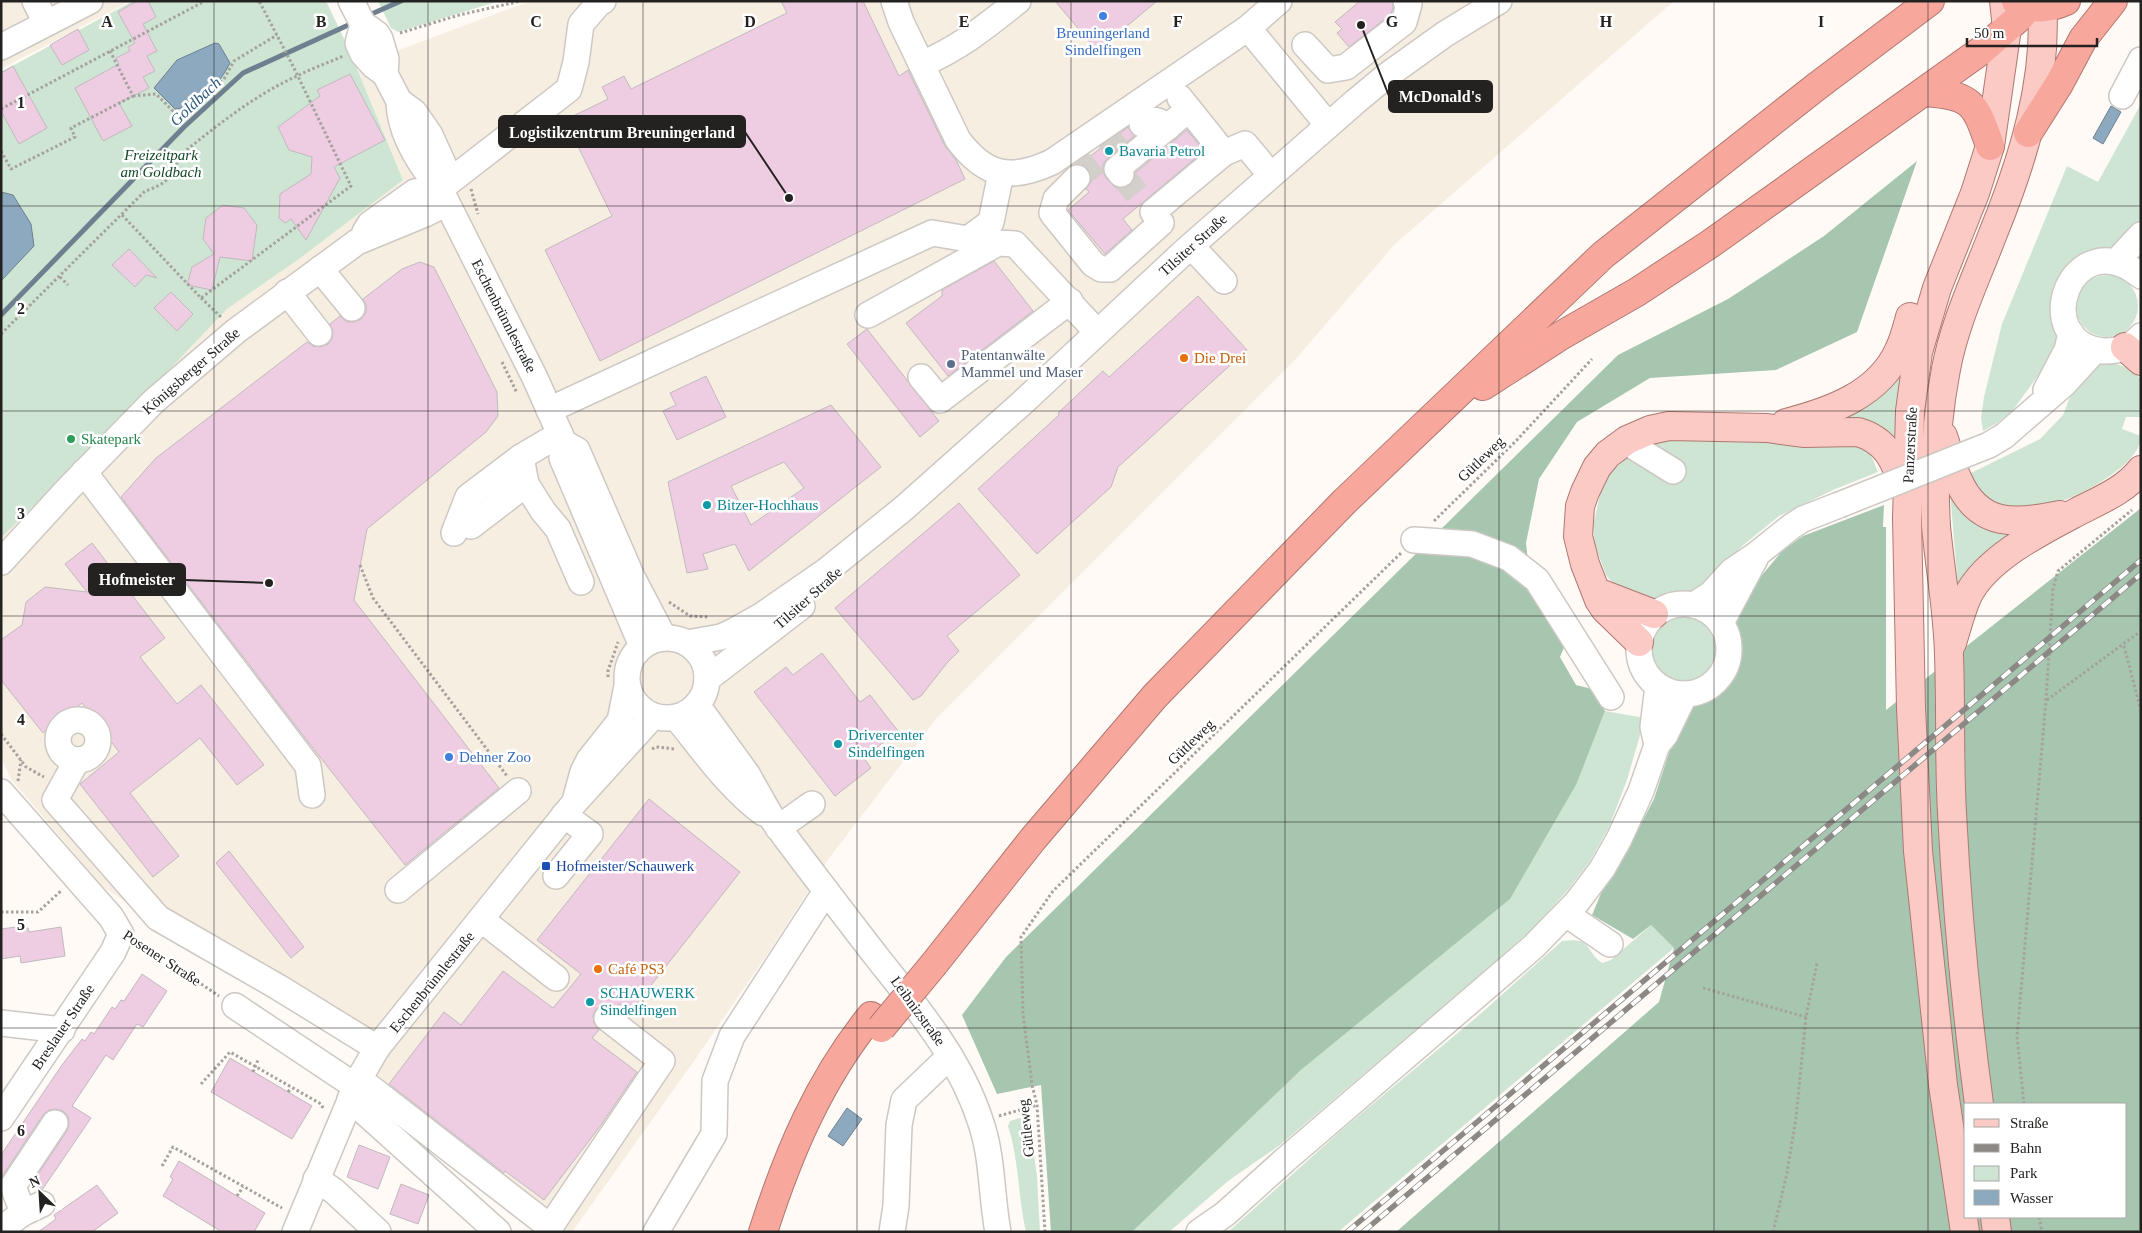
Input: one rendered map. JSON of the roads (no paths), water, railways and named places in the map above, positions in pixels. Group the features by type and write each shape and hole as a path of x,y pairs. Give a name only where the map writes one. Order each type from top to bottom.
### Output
{"highway":[{"path":"929,958 952,914 1152,676 1259,561 1366,455 1593,241 1798,78 1903,1"},
{"path":"784,1232 803,1164 815,1136 876,1022 1155,696 1267,579 1427,422 1603,255 1816,87 1930,1"},
{"path":"2028,133 2059,84 2083,39 2113,1"},
{"path":"1427,422 1562,335 1638,292 1710,244 1925,92 2007,28 2033,3"},
{"path":"1925,92 1954,95 1969,102 1980,117 1990,146"},
{"path":"763,1232 787,1162 808,1114 849,1043 876,1022"}],"main road":[{"path":"1979,1103 1959,932 1951,810 1949,652 1936,525 1934,464 1946,367 1964,306 1995,231 2028,133 2036,96 2041,50 2033,3"},
{"path":"1990,146 2007,28"},
{"name":"Panzerstraße","path":"1965,1232 1943,1084 1926,930 1914,795 1907,518 1910,411 1918,352 1928,315 1975,193 1990,146"},
{"path":"1767,428 1818,415 1844,404 1873,383 1899,351 1915,303 1948,260"},
{"path":"1938,423 1957,479 1972,503 1986,514 2010,521 2027,522 2078,512"},
{"path":"1639,642 1605,609 1587,571 1579,543 1578,522 1580,506 1589,480 1608,454 1627,440 1650,430 1669,426 1767,428 1803,433 1858,432 1879,441 1892,456 1903,488 1907,518"},
{"path":"1949,652 1969,594 1980,578 1994,564 2019,545 2116,492 2141,470"},
{"path":"1595,591 1654,614"},
{"path":"1995,1218 1998,1232"}],"street":[{"path":"1,47 40,12 90,1"},
{"path":"444,196 463,172 569,89 576,62 581,24 599,3 603,1"},
{"path":"894,1 901,22 958,140 970,156 986,167 1001,173 1014,175 1052,162 1248,28 1279,1"},
{"path":"922,64 956,48 1018,1"},
{"path":"1305,45 1328,70 1346,67 1404,22 1409,4 1406,1"},
{"name":"Tilsiter Straße","path":"707,678 798,610 903,509 1022,404 1097,332 1270,174 1385,77 1446,34 1499,1"},
{"name":"Eschenbrünnlestraße","path":"362,24 386,59 385,74 399,101 402,122 428,175 444,196 549,410 562,438 562,458 653,641"},
{"path":"1248,28 1328,125"},
{"path":"2122,96 2141,60"},
{"path":"1168,81 1188,110 1224,153"},
{"path":"1121,174 1117,169 1188,110"},
{"path":"1142,124 1152,119 1158,120 1167,128"},
{"path":"1077,178 1056,199 1052,213 1093,264 1101,269 1110,269 1153,212 1224,153 1245,144 1270,174"},
{"path":"549,410 932,233 968,239 991,222 1001,173"},
{"name":"Königsberger Straße","path":"1,562 84,472 169,387 236,331 357,242 370,224 415,192 444,196"},
{"path":"1153,212 1224,281"},
{"path":"2116,262 2141,235"},
{"path":"868,316 998,243 1015,244 1097,332"},
{"path":"2136,348 2105,351 2095,350 2081,343 2071,333 2065,322 2063,299 2072,277 2092,264 2104,261 2116,262 2130,267 2141,276"},
{"path":"320,269 352,308"},
{"path":"287,292 319,333"},
{"path":"921,377 940,400 1070,301"},
{"path":"2036,408 2066,350 2071,333"},
{"path":"1694,605 1711,594 1732,571 1803,519 1989,445 2004,436 2064,384 2095,350"},
{"path":"526,484 462,529 468,497 521,456 562,438"},
{"path":"1627,440 1673,471"},
{"path":"521,456 526,484 543,511 558,529 580,582"},
{"path":"84,472 308,766 312,795"},
{"name":"Tilsiter Straße","path":"653,641 721,637 761,616 826,571 903,509"},
{"path":"1414,540 1472,544 1508,558 1537,580 1611,697"},
{"path":"1721,623 1757,554"},
{"path":"1682,604 1694,605 1710,612 1721,623 1728,641 1728,660 1724,669 1712,684 1694,693 1669,692 1658,686 1645,672 1639,657 1639,642 1644,627 1654,614 1667,607 1682,604"},
{"path":"653,641 702,658 707,678 706,688 675,712 636,704 618,686 626,675 634,654 653,641"},
{"name":"Eschenbrünnlestraße","path":"570,809 589,760 620,721 618,686"},
{"path":"1657,745 1654,728 1658,686"},
{"path":"1200,1232 1219,1223 1285,1160 1533,947 1566,914 1602,869 1619,839 1638,799 1657,745 1665,735 1684,694"},
{"name":"Eschenbrünnlestraße","path":"298,1225 351,1096 377,1048 570,809 675,712"},
{"name":"Leibnizstraße","path":"675,712 747,774 776,824 826,892 928,1023 950,1056 969,1090 981,1122 991,1171 998,1232"},
{"path":"78,760 55,800 158,918 278,987 377,1048"},
{"path":"398,890 518,791"},
{"name":"Posener Straße","path":"1,792 111,917 121,934"},
{"path":"776,824 812,804"},
{"path":"556,876 590,834 570,809"},
{"path":"656,1232 714,1134 716,1081 732,1036 826,892"},
{"path":"1566,914 1610,944"},
{"path":"482,920 556,978"},
{"name":"Breslauer Straße","path":"1,1118 113,952 121,934"},
{"path":"235,1006 351,1096 550,1227 662,1061 607,1018"},
{"path":"1,1022 62,1030"},
{"path":"892,1232 896,1206 899,1125 904,1100 950,1056"},
{"path":"351,1096 498,1232"},
{"path":"1,1229 33,1208 13,1186 55,1123"},
{"path":"316,1179 334,1191 378,1232"}],"water":[{"path":"215,43 219,44 230,63 226,71 215,86 201,99 193,104 175,109 154,88 177,60"},
{"path":"2111,106 2121,112 2103,144 2093,138"},
{"path":"1,192 13,195 31,224 34,246 1,281"},
{"path":"847,1108 862,1119 843,1146 828,1136"}],"waterway":[{"name":"Goldbach","path":"367,16 401,1"},
{"name":"Goldbach","path":"1,315 184,127 243,73 355,22"}],"tunnel":[{"path":"1077,178 1142,124"},
{"path":"1121,174 1144,202"}],"railway":[{"path":"1347,1232 2141,560"},
{"path":"1363,1232 2141,574"}],"place":[{"name":"Breuningerland Sindelfingen","path":"1103,16"},
{"name":"McDonald's","path":"1361,25"},
{"name":"Bavaria Petrol","path":"1109,151"},
{"name":"Logistikzentrum Breuningerland","path":"789,198"},
{"name":"Die Drei","path":"1184,358"},
{"name":"Patentanwälte Mammel und Maser","path":"951,364"},
{"name":"Skatepark","path":"71,439"},
{"name":"Bitzer-Hochhaus","path":"707,505"},
{"name":"Hofmeister","path":"269,583"},
{"name":"Drivercenter Sindelfingen","path":"838,744"},
{"name":"Dehner Zoo","path":"449,757"},
{"name":"Hofmeister/Schauwerk","path":"546,866"},
{"name":"Café PS3","path":"598,969"},
{"name":"SCHAUWERK Sindelfingen","path":"590,1002"}],"park label":[{"name":"Freizeitpark am Goldbach","path":"161,164"}]}
